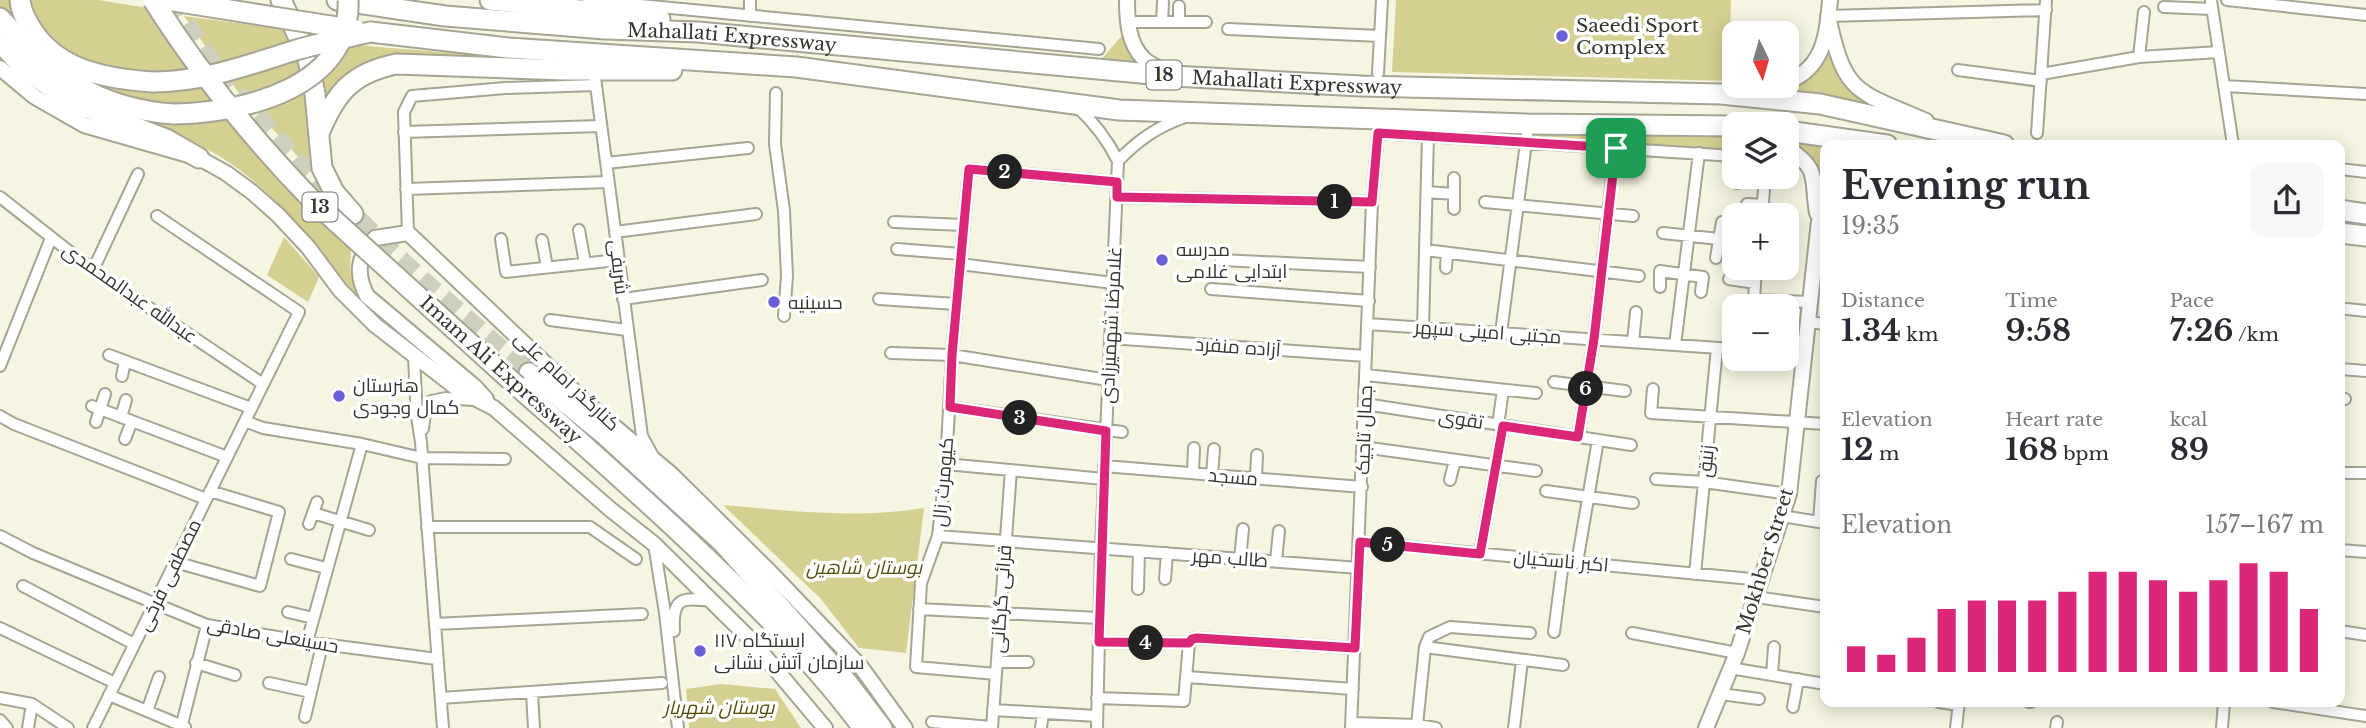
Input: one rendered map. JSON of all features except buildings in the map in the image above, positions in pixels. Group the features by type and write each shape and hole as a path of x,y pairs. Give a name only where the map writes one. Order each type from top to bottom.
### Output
{"highway":[{"path":"20,0 27,23 41,43 57,57 95,74 153,82 187,80 228,72 297,50 380,33"},
{"name":"Imam Ali Expressway","path":"153,0 214,90 288,176 312,200 523,379 596,454 746,595 828,682 863,728"},
{"name":"Mahallati Expressway","path":"167,0 380,33 508,48 796,67 1119,110 1527,133 1618,125 1722,126"},
{"path":"281,0 307,55 320,131 322,168 334,192 352,214"},
{"name":"Mahallati Expressway","path":"337,0 445,16 605,29 698,32 1173,76 1361,86 1721,94 1821,104 1984,140"},
{"path":"0,18 48,66 79,87 126,108 174,114 211,112 251,104 304,81 320,69 335,48 347,18 348,0"},
{"path":"498,1 564,3 659,19 698,32"},
{"path":"0,42 23,66 71,102 166,139 199,158"},
{"path":"320,131 338,96 363,75 385,66 408,63 595,78 736,62"},
{"path":"1799,133 1851,140"},
{"path":"2345,210 2366,214"},
{"path":"2345,234 2366,236"},
{"name":"Imam Ali Expressway","path":"523,379 607,436 722,542 847,682 882,728"}],"main road":[{"path":"1128,0 1127,22 1134,44 1144,59 1173,76"},
{"path":"1799,75 1816,61 1830,0"},
{"path":"1828,16 1835,50 1853,85 1864,94 1951,132"},
{"path":"0,68 35,97 84,125 199,158 226,173 278,215 308,247 340,290 375,326 459,390 494,408"},
{"path":"1799,156 1804,160 1815,183 1819,221"},
{"name":"Mokhber Street","path":"1819,221 1820,236"},
{"path":"408,233 375,237 363,251 359,275 367,296 475,387 494,408 610,509 654,544 751,640 825,728"},
{"name":"کنارگذر امام علی","path":"408,233 591,407 656,461 816,618 860,667 905,728"},
{"name":"Mokhber Street","path":"1706,728 1737,653 1789,494 1810,302 1820,256"}],"street":[{"path":"588,0 1098,49"},
{"path":"750,0 750,16"},
{"path":"1378,73 1382,0"},
{"path":"2228,0 2366,15"},
{"path":"1162,22 1163,2"},
{"path":"2164,7 2212,4 2232,140"},
{"path":"1828,16 2046,5 2037,134"},
{"path":"1179,22 1180,6"},
{"path":"2139,57 2144,12"},
{"path":"1127,22 1206,22"},
{"path":"1228,29 1380,36"},
{"path":"1958,70 2041,77 2139,57 2219,52"},
{"path":"408,233 404,112 412,96 595,78"},
{"name":"شریفی","path":"595,78 642,436 656,461"},
{"path":"2224,86 2366,94"},
{"path":"776,93 775,144 784,211 787,276 784,316"},
{"path":"1073,104 1094,122 1118,161 1136,142 1155,129 1198,113"},
{"path":"1578,437 1603,272 1618,125"},
{"path":"404,131 601,127"},
{"name":"جمال تاجیک","path":"1351,725 1372,202 1378,133 1428,135"},
{"path":"1501,333 1527,133"},
{"path":"1423,328 1428,135 1527,133 1616,148 1722,155"},
{"path":"606,163 748,148"},
{"path":"1675,345 1699,153"},
{"path":"1799,160 1804,160"},
{"name":"غلامرضا شهمیرزادی","path":"1097,728 1104,466 1118,161"},
{"name":"کیومرث زال","path":"996,674 916,667 921,583 938,536 946,464 952,355 969,169 1117,182"},
{"path":"2345,170 2366,172"},
{"path":"93,270 138,174"},
{"path":"1454,178 1454,209"},
{"path":"406,189 608,182"},
{"path":"1427,192 1454,194"},
{"name":"عبدالله عبدالمحمدی","path":"0,197 93,270 263,384"},
{"path":"1117,197 1372,202"},
{"path":"1485,202 1633,216"},
{"path":"615,232 756,214"},
{"name":"مصطفی فرخی","path":"93,728 299,312 157,216"},
{"path":"894,222 963,225"},
{"path":"1716,258 1722,222"},
{"path":"579,230 585,263"},
{"path":"1663,233 1719,239"},
{"path":"0,366 51,238"},
{"path":"501,239 506,272 618,260"},
{"path":"542,240 547,267"},
{"path":"897,249 1113,283"},
{"path":"1425,250 1639,276"},
{"path":"1446,268 1447,253"},
{"path":"1221,260 1370,267"},
{"path":"1660,287 1660,271 1703,277 1701,292"},
{"path":"623,299 762,280"},
{"path":"1736,280 1755,283"},
{"path":"1755,280 1754,300 1810,302"},
{"path":"1211,289 1368,301"},
{"path":"880,299 956,304"},
{"path":"2347,309 2366,311"},
{"path":"1633,342 1636,312"},
{"path":"550,320 627,330"},
{"path":"1808,322 1820,323"},
{"name":"مجتبی امینی سپهر","path":"1368,324 1722,348"},
{"name":"آزاده منفرد","path":"1110,338 1366,356"},
{"name":"زنبق","path":"1695,574 1717,348"},
{"path":"891,353 952,355 1108,380"},
{"path":"414,357 443,728"},
{"path":"122,376 118,358 251,408"},
{"path":"2345,369 2366,371"},
{"path":"1366,375 1536,393"},
{"path":"1554,382 1625,391"},
{"path":"1653,388 1651,413 1820,423"},
{"path":"1480,554 1497,467 1503,390"},
{"path":"96,422 96,407 105,394"},
{"path":"421,442 428,404 436,398 467,399 494,408"},
{"path":"125,439 126,400"},
{"name":"تقوی","path":"1365,404 1631,445"},
{"path":"96,407 227,457"},
{"path":"950,407 1122,432"},
{"path":"0,416 14,424 208,495 279,512 260,586 175,562"},
{"path":"245,421 263,428 362,444 422,458 505,459"},
{"path":"1577,563 1598,440"},
{"path":"307,642 362,444"},
{"path":"1363,447 1536,471"},
{"path":"1194,449 1194,473"},
{"path":"1212,475 1214,449"},
{"path":"1255,478 1257,456"},
{"path":"1450,480 1455,460"},
{"path":"946,464 1104,479"},
{"name":"مسجد","path":"1104,466 1362,487"},
{"name":"قرائی گرگانی","path":"992,727 1011,470"},
{"path":"2345,472 2366,473"},
{"path":"1656,479 1704,482 1789,494"},
{"path":"1546,491 1633,502"},
{"path":"313,513 369,530"},
{"path":"1782,516 1820,522"},
{"path":"427,527 590,527 636,559"},
{"path":"1240,559 1243,529"},
{"path":"1276,561 1279,531"},
{"name":"حسینعلی صادقی","path":"0,536 33,553 207,625 322,645 437,659"},
{"name":"طالب مهر","path":"938,536 1359,568"},
{"name":"اکبر ناسخیان","path":"1360,542 1762,580"},
{"path":"654,544 668,682 678,728"},
{"path":"2345,550 2366,552"},
{"path":"1138,589 1139,551"},
{"path":"1165,579 1167,553"},
{"path":"291,559 326,568"},
{"path":"1554,632 1563,562"},
{"path":"23,586 134,645"},
{"path":"1756,597 1820,606"},
{"path":"668,682 677,668 673,614 676,605 682,600 692,598 712,601"},
{"path":"919,609 1099,618"},
{"path":"288,612 313,618"},
{"path":"435,624 642,614"},
{"path":"109,695 184,727 196,663 207,625"},
{"path":"1417,725 1425,647 1429,637 1450,627 1530,632"},
{"path":"0,628 115,683"},
{"path":"2345,632 2366,635"},
{"path":"1632,633 1737,653"},
{"path":"1099,642 1190,641 1355,648"},
{"path":"1097,698 1184,701 1190,641"},
{"path":"305,717 322,645"},
{"path":"1425,647 1563,665"},
{"path":"1772,676 1774,648"},
{"path":"1514,728 1522,661"},
{"path":"997,662 1028,662"},
{"path":"196,663 236,675"},
{"path":"1730,668 1820,683"},
{"path":"147,710 159,677"},
{"path":"1187,677 1353,689"},
{"path":"1793,707 1798,680"},
{"path":"441,698 668,682"},
{"path":"269,683 311,692"},
{"path":"532,693 534,728"},
{"path":"1721,694 1759,699"},
{"path":"0,698 32,704 68,728"},
{"path":"28,728 32,704"},
{"path":"1956,728 1959,707"},
{"path":"2222,728 2224,707"},
{"path":"2306,707 2366,716"},
{"path":"993,710 1097,716"},
{"path":"1041,728 1043,713"},
{"path":"0,720 8,728"},
{"path":"932,722 992,727"},
{"path":"1351,725 1417,725 1436,728"}],"green space":[{"path":"0,0 16,0 26,28 42,49 63,64 88,75 115,81 143,84 198,83 216,107 150,107 87,87 30,45 0,13"},
{"path":"24,0 99,0 147,8 192,75 105,72 49,45"},
{"name":"Saeedi Sport Complex","path":"1396,0 1731,0 1730,21 1722,21 1722,81 1392,72"},
{"path":"184,16 336,36 222,69"},
{"path":"1828,29 1833,60 1842,83 1856,95 1888,108 1799,94 1799,77"},
{"path":"1125,32 1143,64 1099,62"},
{"path":"343,44 562,62 423,57 325,100 317,76"},
{"path":"332,45 316,66 245,101 227,77"},
{"path":"309,82 319,179 253,108"},
{"path":"72,89 223,115 271,171 351,249 350,271 358,301 305,233 243,172 193,142 98,108"},
{"path":"1435,125 1722,137 1722,149 1434,132"},
{"path":"1799,141 1820,147 1820,185 1811,162 1799,148"},
{"path":"284,237 319,277 308,302 267,275"},
{"name":"بوستان شاهین","path":"723,505 849,513 924,508 906,653 859,648 820,598"},
{"name":"بوستان شهریار","path":"721,684 775,689 801,728 689,728 686,689"}],"tunnel":[{"path":"170,0 219,73 306,170 420,278 529,373"}],"place":[{"name":"Saeedi Sport Complex","path":"1562,36"},
{"name":"مدرسه ابتدایی غلامی","path":"1162,260"},
{"name":"حسینیه","path":"774,302"},
{"name":"هنرستان کمال وجودی","path":"339,396"},
{"name":"ایستگاه ۱۱۷ سازمان آتش نشانی","path":"700,651"}],"route":[{"path":"1378,133 1616,148 1594,339 1578,437 1503,426 1480,554 1360,542 1355,648 1197,638 1189,643 1099,642 1106,431 950,407 952,355 969,169 1117,182 1117,197 1372,202 1378,133"}]}
